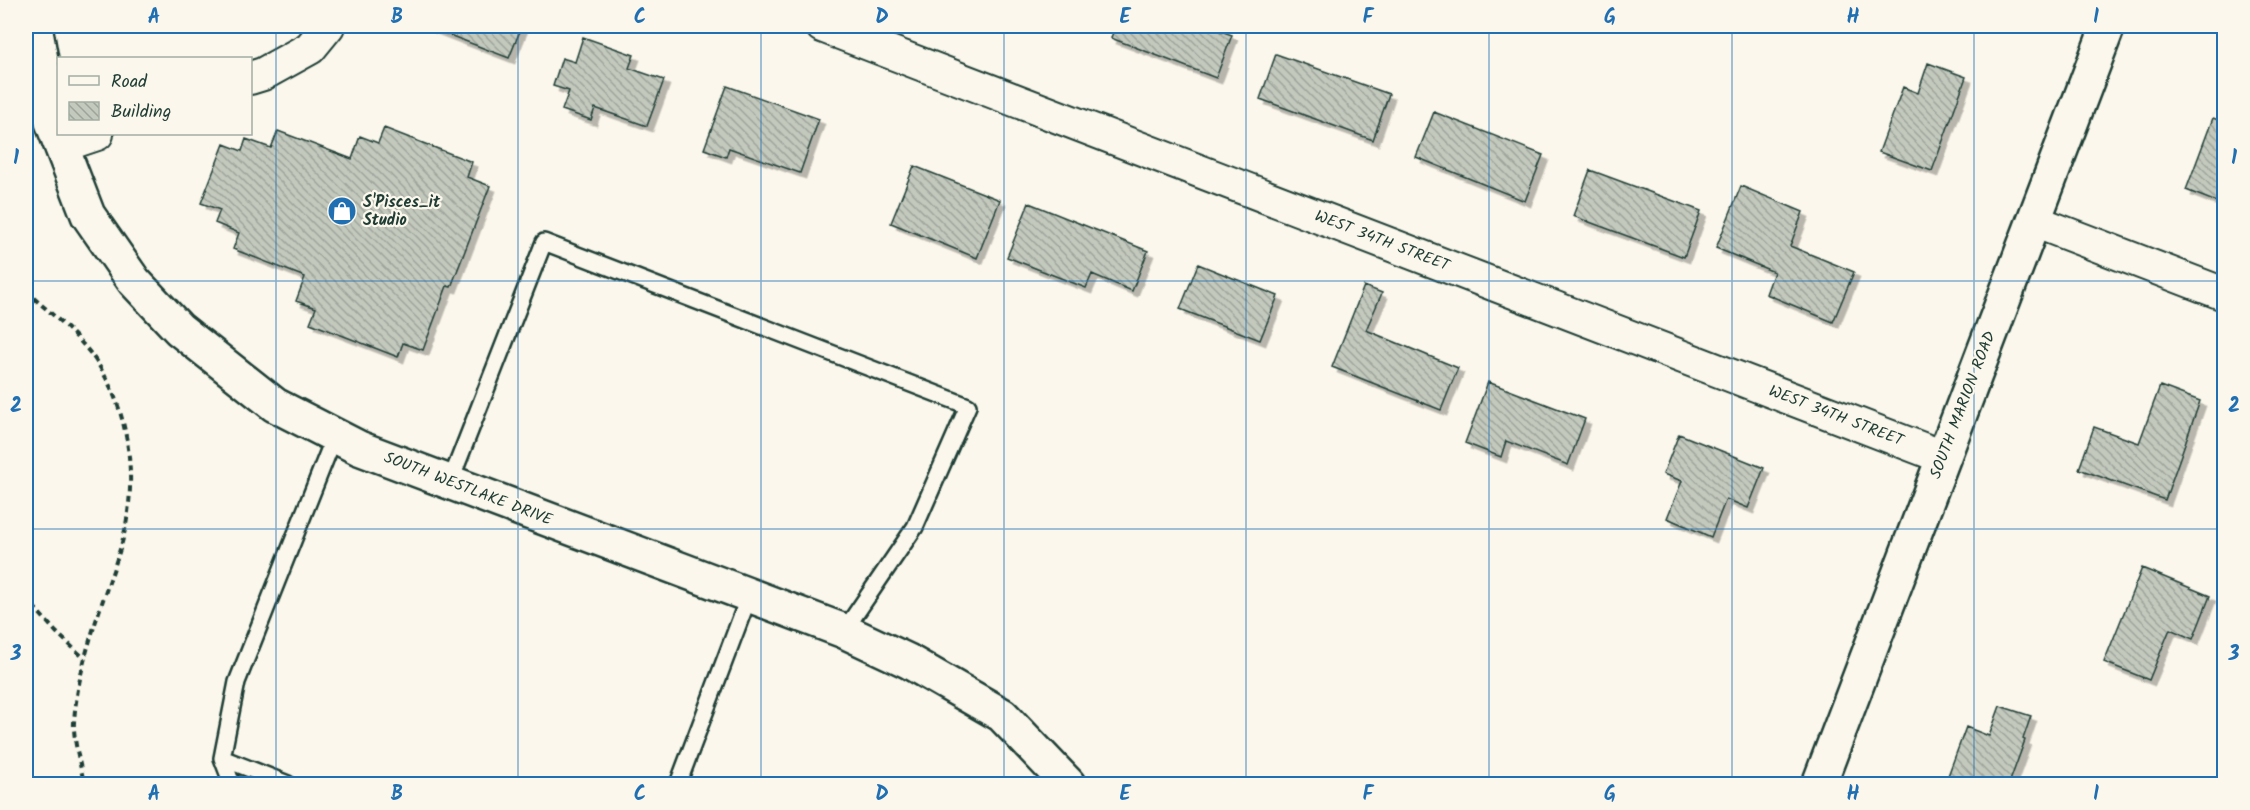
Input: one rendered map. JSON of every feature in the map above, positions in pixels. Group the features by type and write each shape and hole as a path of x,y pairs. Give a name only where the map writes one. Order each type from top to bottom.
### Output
{"street":[{"name":"SOUTH WESTLAKE DRIVE","path":"35,26 52,122 88,215 134,281 179,329 275,405 359,448 844,631 908,661 1002,715 1068,784"},
{"path":"252,77 263,74 310,48 328,26"},
{"name":"WEST 34TH STREET","path":"822,26 1942,458"},
{"name":"SOUTH MARION ROAD","path":"1819,784 2108,26"},
{"path":"61,146 94,135"},
{"path":"2034,221 2224,294"}],"lane":[{"path":"450,482 544,242 968,406 915,527 844,631"},
{"path":"232,784 222,758 237,682 335,435"},
{"path":"678,784 749,596"},
{"path":"222,758 288,784"}],"path":[{"path":"26,291 67,328 92,356 112,393 129,444 131,495 122,543 84,658 74,723 84,784"},
{"path":"26,598 56,632 84,658"}],"building":[{"path":"426,26 522,26 509,58"},
{"path":"1115,26 1207,26 1232,35 1216,78 1111,38"},
{"path":"583,37 634,55 629,68 664,80 647,126 595,108 591,120 562,110 569,91 553,86 562,58 575,62"},
{"path":"1276,54 1389,94 1373,140 1260,99"},
{"path":"1928,63 1966,77 1932,171 1879,152 1903,87 1918,93"},
{"path":"727,86 819,119 800,173 729,148 726,157 704,149"},
{"path":"1434,112 1543,155 1525,201 1416,157"},
{"path":"2213,118 2224,122 2224,205 2186,190"},
{"path":"384,128 472,162 467,177 490,186 451,287 447,286 423,350 403,343 398,357 310,323 316,308 296,301 305,277 233,249 239,233 215,223 220,210 201,203 224,144 242,151 246,139 271,148 278,131 352,159 360,136 378,143"},
{"path":"914,166 1000,200 977,258 891,223"},
{"path":"1590,170 1701,211 1684,257 1573,216"},
{"path":"1741,186 1803,212 1790,246 1854,272 1833,322 1766,294 1774,272 1716,248"},
{"path":"1029,203 1148,251 1132,291 1092,274 1086,288 1007,257"},
{"path":"1198,264 1278,296 1260,340 1180,309"},
{"path":"1364,286 1382,293 1366,330 1458,368 1441,410 1332,367"},
{"path":"1488,382 1585,419 1568,465 1506,441 1501,457 1465,443"},
{"path":"2160,386 2200,401 2165,500 2079,469 2094,427 2139,443"},
{"path":"1679,434 1764,468 1748,508 1726,499 1711,537 1667,518 1682,481 1663,474"},
{"path":"2142,568 2210,596 2193,639 2170,629 2149,680 2104,662"},
{"path":"2000,706 2031,716 2009,784 1945,784 1966,727 1989,736"}],"place":[{"name":"S'Pisces_it Studio","path":"342,211"}]}
